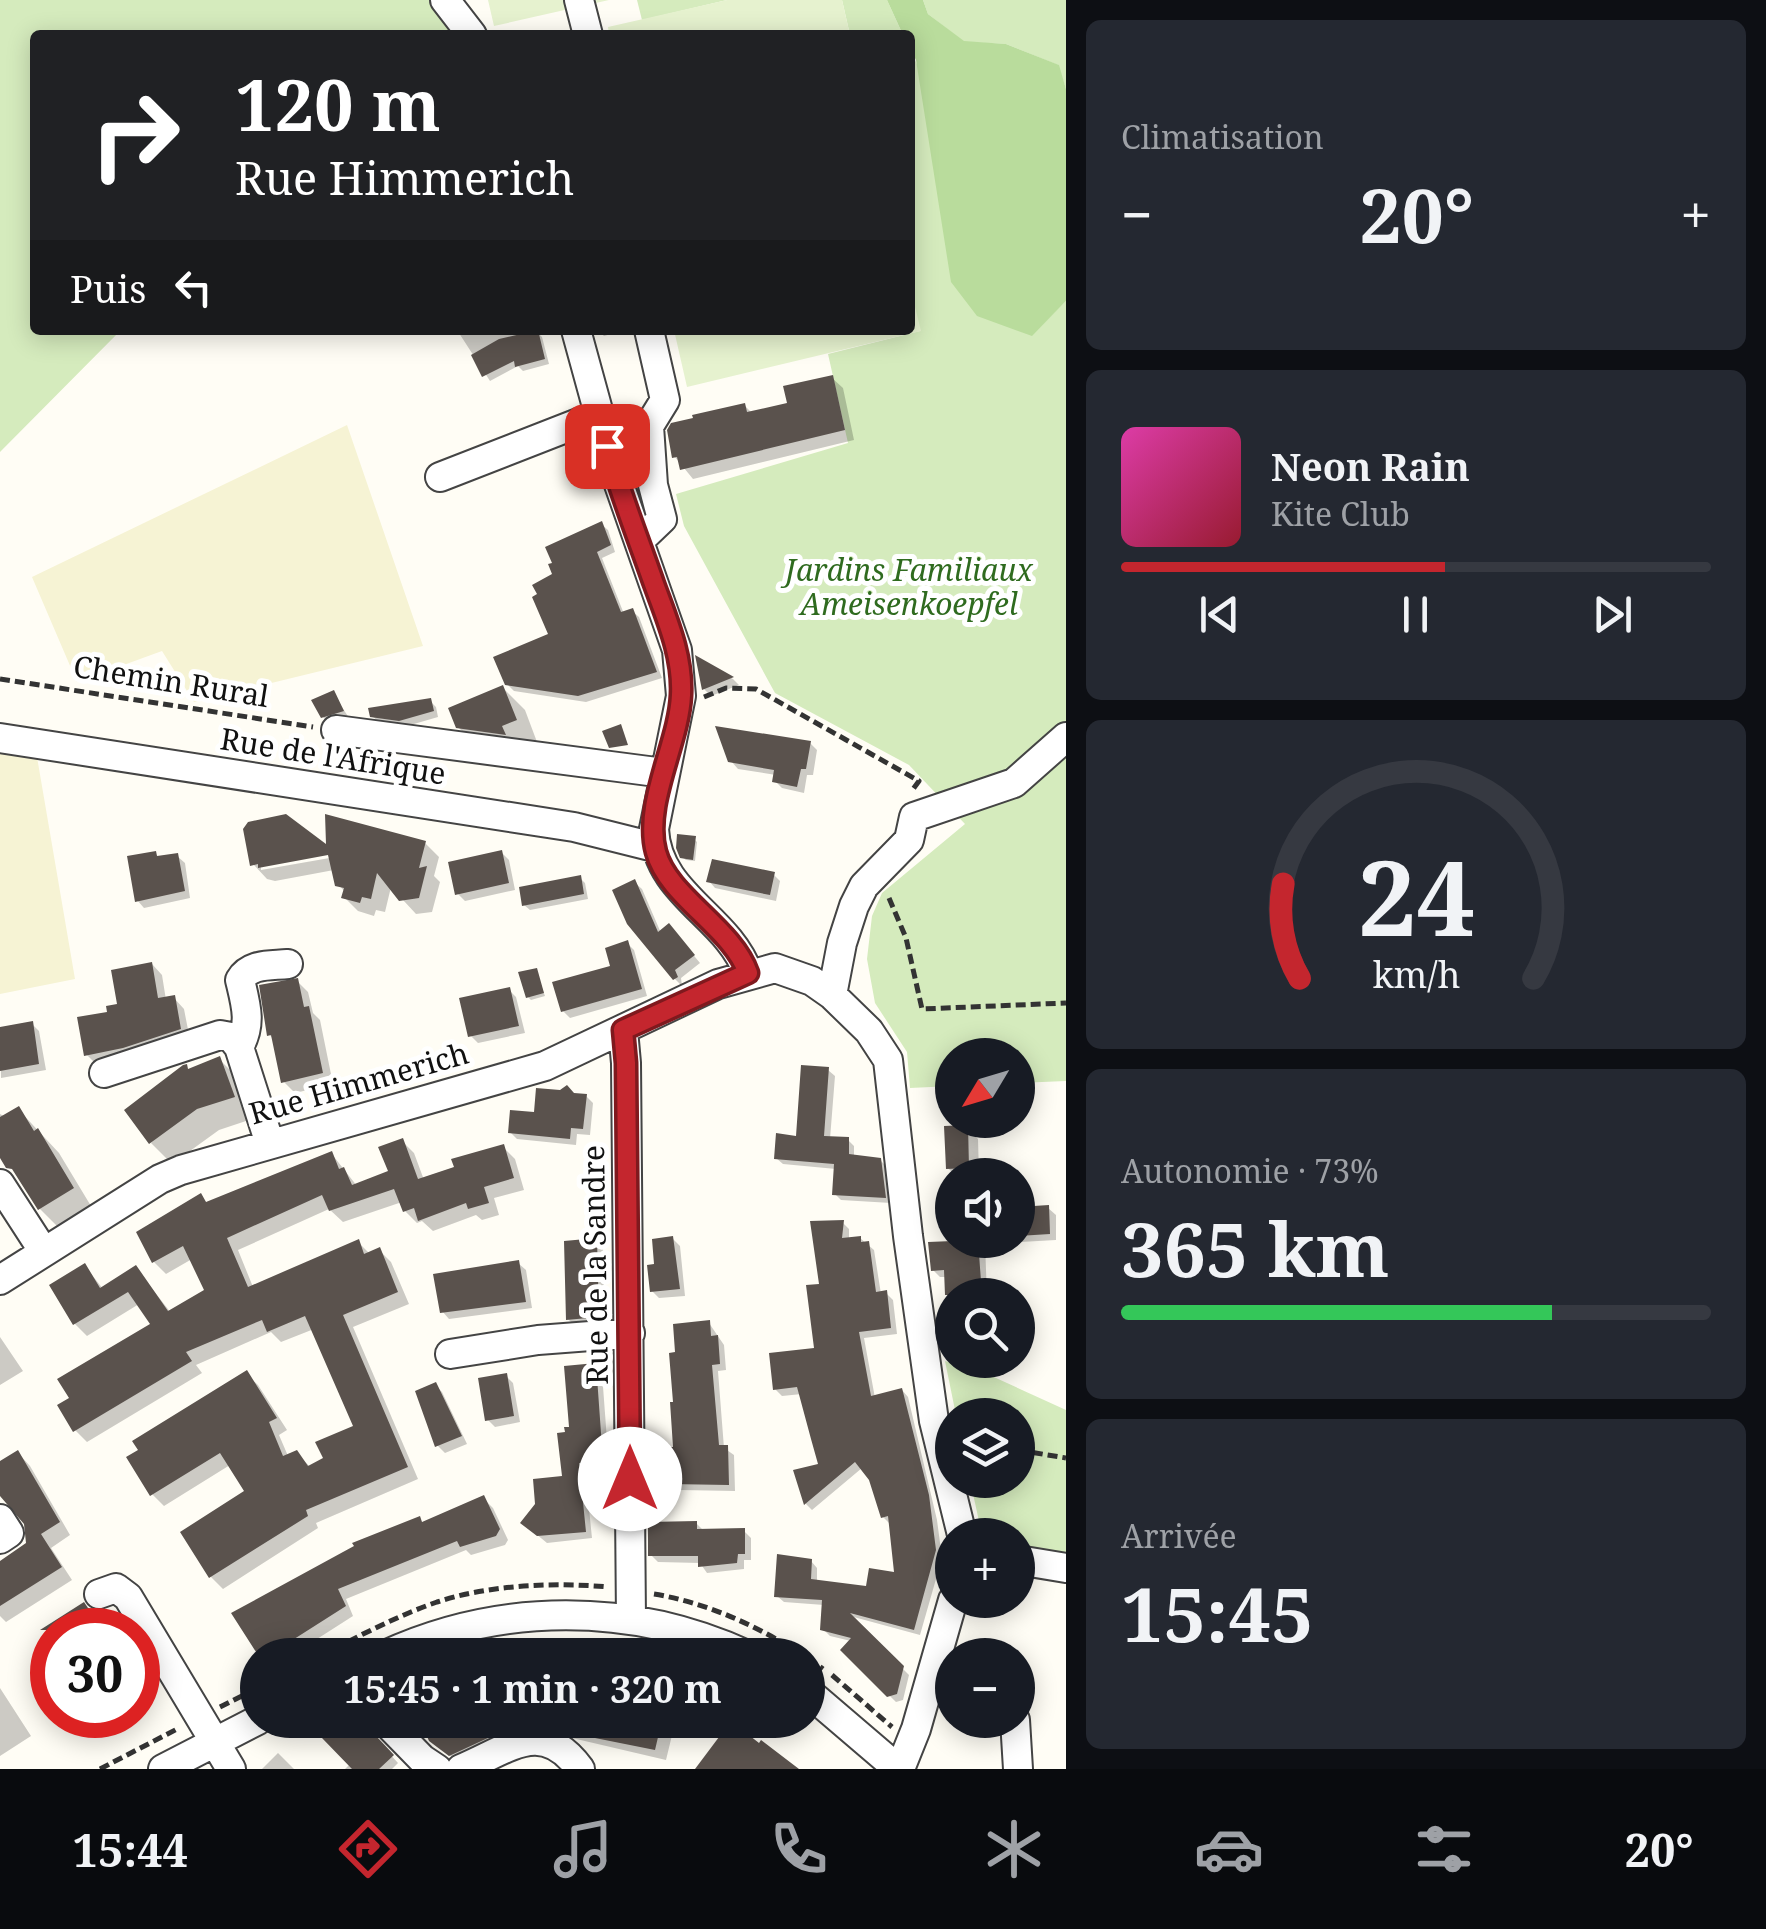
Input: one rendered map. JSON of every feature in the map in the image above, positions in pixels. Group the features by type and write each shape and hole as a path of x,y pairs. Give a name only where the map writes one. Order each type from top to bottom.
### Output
{"street":[{"path":"445,0 468,30"},
{"path":"578,0 587,30"},
{"path":"577,335 638,541 677,650 681,696 664,773 654,847 659,862 685,895 739,951 748,973 774,968 792,972 832,996 882,1047 892,1075 908,1236 932,1406 958,1518"},
{"path":"638,541 662,520 654,485 650,426 665,400 650,335"},
{"path":"440,477 599,415"},
{"path":"336,730 664,773"},
{"path":"832,996 854,906 864,886 909,840 914,817 1014,782 1066,737"},
{"name":"Rue de l'Afrique","path":"0,738 574,827 654,847"},
{"path":"239,1047 247,1033 248,1013 240,980 246,971 258,966 288,964"},
{"name":"Rue Himmerich","path":"0,1280 180,1170 545,1066 748,973"},
{"name":"Rue de la Sandre","path":"623,1030 631,1619"},
{"path":"104,1073 220,1034 231,1037 239,1047 270,1144"},
{"path":"0,1184 44,1252"},
{"path":"450,1354 538,1340 630,1332"},
{"path":"0,1518 9,1534 0,1539"},
{"path":"1035,1563 1066,1568"},
{"path":"99,1594 116,1588 128,1597 231,1769"},
{"path":"428,1638 486,1622 556,1615 631,1619 702,1638"},
{"path":"825,1706 899,1769 935,1682"},
{"path":"163,1769 240,1729"},
{"path":"402,1738 436,1769"},
{"path":"460,1769 535,1738 550,1740 568,1752 580,1769"},
{"path":"1016,1738 1018,1769"}],"path":[{"name":"Chemin Rural","path":"0,679 336,730"},
{"path":"678,708 726,688 756,690 919,782 906,798 914,817"},
{"path":"878,872 906,938 922,1009 1066,1003"},
{"path":"1035,1453 1066,1458"}],"shaded area":[{"path":"347,425 423,646 194,702 162,651 77,682 32,577"},
{"path":"0,751 37,757 75,979 0,994"}],"green space":[{"path":"0,0 430,0 454,30 30,30 30,335 116,335 0,452"},
{"path":"488,0 609,0 494,26"},
{"path":"637,0 727,0 642,20"},
{"path":"727,0 842,0 849,30 608,30 608,27"},
{"path":"842,0 887,0 901,30 849,30"},
{"path":"887,0 923,0 928,14 964,41 1006,44 1059,65 1066,89 1066,301 1032,336 977,316 951,282 915,58 915,30 901,30"},
{"path":"923,0 1066,0 1066,89 1058,65 1006,44 964,42 928,14"},
{"name":"Jardins Familiaux Ameisenkoepfel","path":"915,60 1032,335 1066,301 1066,1081 1035,1082 1035,1038 935,1038 935,1087 910,1088 907,1052 875,1003 867,959 872,916 882,893 965,824 909,765 775,693 684,526 676,494 848,443 828,354 920,331 915,309"},
{"path":"915,307 921,331 915,332"},
{"path":"675,335 904,335 687,387"},
{"path":"948,1378 996,1378 1066,1410 1066,1555 1035,1549 1035,1518 978,1518 974,1498 1035,1498 1035,1398 953,1398"}],"building":[{"path":"539,335 545,359 515,367 514,361 482,377 471,355 499,339"},
{"path":"833,375 845,430 680,470 677,457 672,458 667,430 671,423 745,403 747,412 787,403 783,386"},
{"path":"602,521 611,545 597,552 621,612 633,608 657,672 578,696 505,685 493,657 548,634 532,597 537,594 532,585 552,574 545,547"},
{"path":"695,655 734,677 702,690"},
{"path":"503,685 517,720 502,726 506,735 456,728 448,708"},
{"path":"334,690 344,711 321,718 311,700"},
{"path":"431,698 434,711 399,721 370,717 368,708"},
{"path":"621,724 628,745 609,748 602,731"},
{"path":"715,726 811,741 806,769 801,769 797,787 772,782 774,770 728,762"},
{"path":"286,814 326,844 325,814 426,841 419,868 427,866 419,898 399,901 377,873 371,899 362,897 360,903 341,898 344,888 335,886 328,855 258,868 258,864 250,866 243,829 248,822"},
{"path":"677,834 696,836 693,860 680,858"},
{"path":"502,850 509,883 455,895 448,862"},
{"path":"156,851 157,856 178,853 185,891 135,902 127,856"},
{"path":"712,859 775,872 770,895 706,882"},
{"path":"581,875 584,894 522,906 519,887"},
{"path":"635,879 658,932 669,923 695,955 675,970 678,977 673,980 627,924 612,890"},
{"path":"628,940 642,989 561,1012 552,982 610,966 605,948"},
{"path":"152,962 158,998 175,995 181,1029 84,1056 77,1017 107,1012 106,1006 117,1004 111,970"},
{"path":"537,968 544,993 526,998 518,972"},
{"path":"298,978 304,1007 309,1006 323,1073 281,1083 271,1035 267,1036 259,985"},
{"path":"510,987 519,1026 468,1037 459,998"},
{"path":"33,1021 39,1064 0,1071 0,1027"},
{"path":"220,1056 235,1097 197,1109 149,1144 124,1110 183,1065 187,1064 188,1069"},
{"path":"801,1065 829,1067 824,1136 849,1137 849,1154 881,1158 886,1198 832,1195 834,1164 774,1159 776,1133 796,1136"},
{"path":"567,1085 574,1093 587,1094 583,1129 571,1128 570,1139 508,1133 510,1110 534,1112 536,1088 560,1090"},
{"path":"19,1106 34,1131 38,1128 74,1188 38,1210 12,1169 6,1168 0,1158 0,1117"},
{"path":"403,1138 418,1179 454,1167 451,1159 504,1144 514,1178 484,1187 489,1203 468,1209 466,1203 418,1221 414,1208 403,1212 394,1189 329,1211 322,1195 227,1238 248,1287 359,1239 364,1254 380,1247 398,1292 343,1315 408,1467 306,1510 308,1516 209,1578 180,1532 244,1491 220,1453 150,1496 126,1457 138,1450 132,1441 247,1370 277,1418 269,1422 283,1456 297,1450 308,1466 323,1458 315,1442 353,1426 305,1316 267,1332 262,1320 186,1352 192,1361 73,1432 57,1405 69,1398 57,1379 150,1324 128,1292 73,1325 49,1285 85,1263 100,1288 136,1265 168,1311 204,1290 183,1246 152,1263 136,1232 201,1193 206,1202 332,1151 339,1169 344,1167 352,1185 388,1171 378,1147"},
{"path":"945,1138 968,1138 969,1158 945,1158"},
{"path":"1049,1205 1050,1234 1035,1235 1035,1206"},
{"path":"844,1220 842,1238 861,1236 861,1242 869,1241 876,1292 887,1290 891,1328 859,1332 871,1396 902,1388 929,1495 935,1554 914,1630 850,1613 904,1666 897,1694 887,1697 840,1650 851,1638 820,1630 822,1600 774,1597 777,1554 812,1559 811,1579 866,1586 869,1568 894,1572 888,1516 881,1518 869,1480 855,1462 804,1505 793,1470 818,1464 797,1387 773,1390 769,1353 814,1348 806,1285 819,1284 810,1221"},
{"path":"673,1236 680,1289 650,1292 647,1265 654,1264 652,1239"},
{"path":"597,1238 599,1317 566,1320 564,1241"},
{"path":"928,1242 935,1242 935,1258 979,1258 981,1278 944,1278 944,1270 931,1271"},
{"path":"519,1260 526,1302 440,1313 433,1274"},
{"path":"710,1320 711,1336 718,1335 720,1364 712,1365 719,1445 728,1445 729,1485 670,1484 673,1402 669,1353 675,1352 673,1324"},
{"path":"596,1363 603,1461 579,1463 586,1532 537,1536 520,1523 535,1504 533,1479 562,1476 557,1433 569,1427 564,1366"},
{"path":"507,1373 514,1416 485,1421 478,1378"},
{"path":"436,1382 462,1436 435,1447 415,1391"},
{"path":"18,1450 60,1522 41,1534 62,1567 0,1606 0,1561 26,1543 24,1524 0,1496 0,1461"},
{"path":"484,1495 500,1529 496,1536 460,1547 457,1541 338,1589 346,1606 296,1638 247,1638 231,1613 354,1546 352,1543 420,1516 422,1522"},
{"path":"697,1521 697,1529 745,1528 745,1554 738,1554 737,1563 698,1567 698,1556 648,1556 648,1522"},
{"path":"322,1738 378,1738 394,1755 379,1769 352,1769"},
{"path":"428,1738 488,1738 449,1756"},
{"path":"595,1738 658,1738 655,1750"},
{"path":"718,1738 753,1738 799,1769 695,1769"}],"route":[{"path":"607,446 677,650 681,696 664,773 654,847 659,862 685,895 739,951 748,973 623,1030 630,1479"}]}
